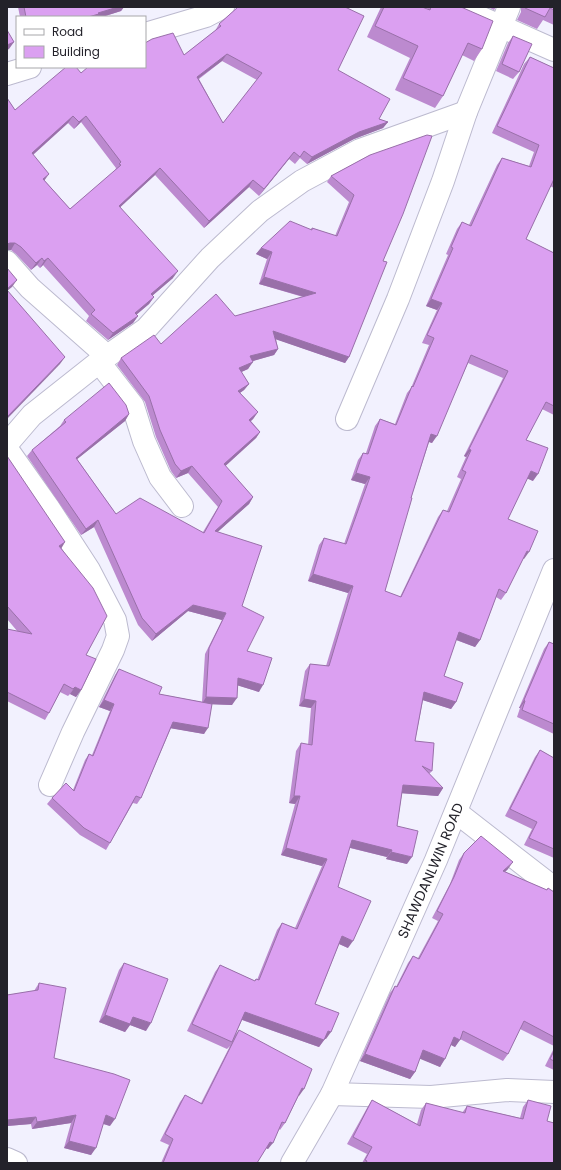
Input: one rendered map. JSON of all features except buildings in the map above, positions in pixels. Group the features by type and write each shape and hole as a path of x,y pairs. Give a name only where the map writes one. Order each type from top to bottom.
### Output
{"street":[{"path":"146,34 206,16 223,7"},
{"path":"457,7 504,16 554,50"},
{"path":"347,420 398,299 443,181 466,112 504,16"},
{"path":"7,74 27,68"},
{"path":"7,444 32,415 103,359 146,329 210,258 260,211 302,181 360,150 466,112"},
{"path":"7,262 30,288 103,359 133,406 144,441 160,477 182,506"},
{"path":"7,449 48,507 89,570 115,620 118,636 113,650 73,732 50,785"},
{"name":"SHAWDANLWIN ROAD","path":"292,1163 332,1094 432,868 554,570"},
{"path":"456,812 554,888"},
{"path":"332,1094 431,1097 507,1090 554,1092"},
{"path":"7,1159 16,1163"}]}
